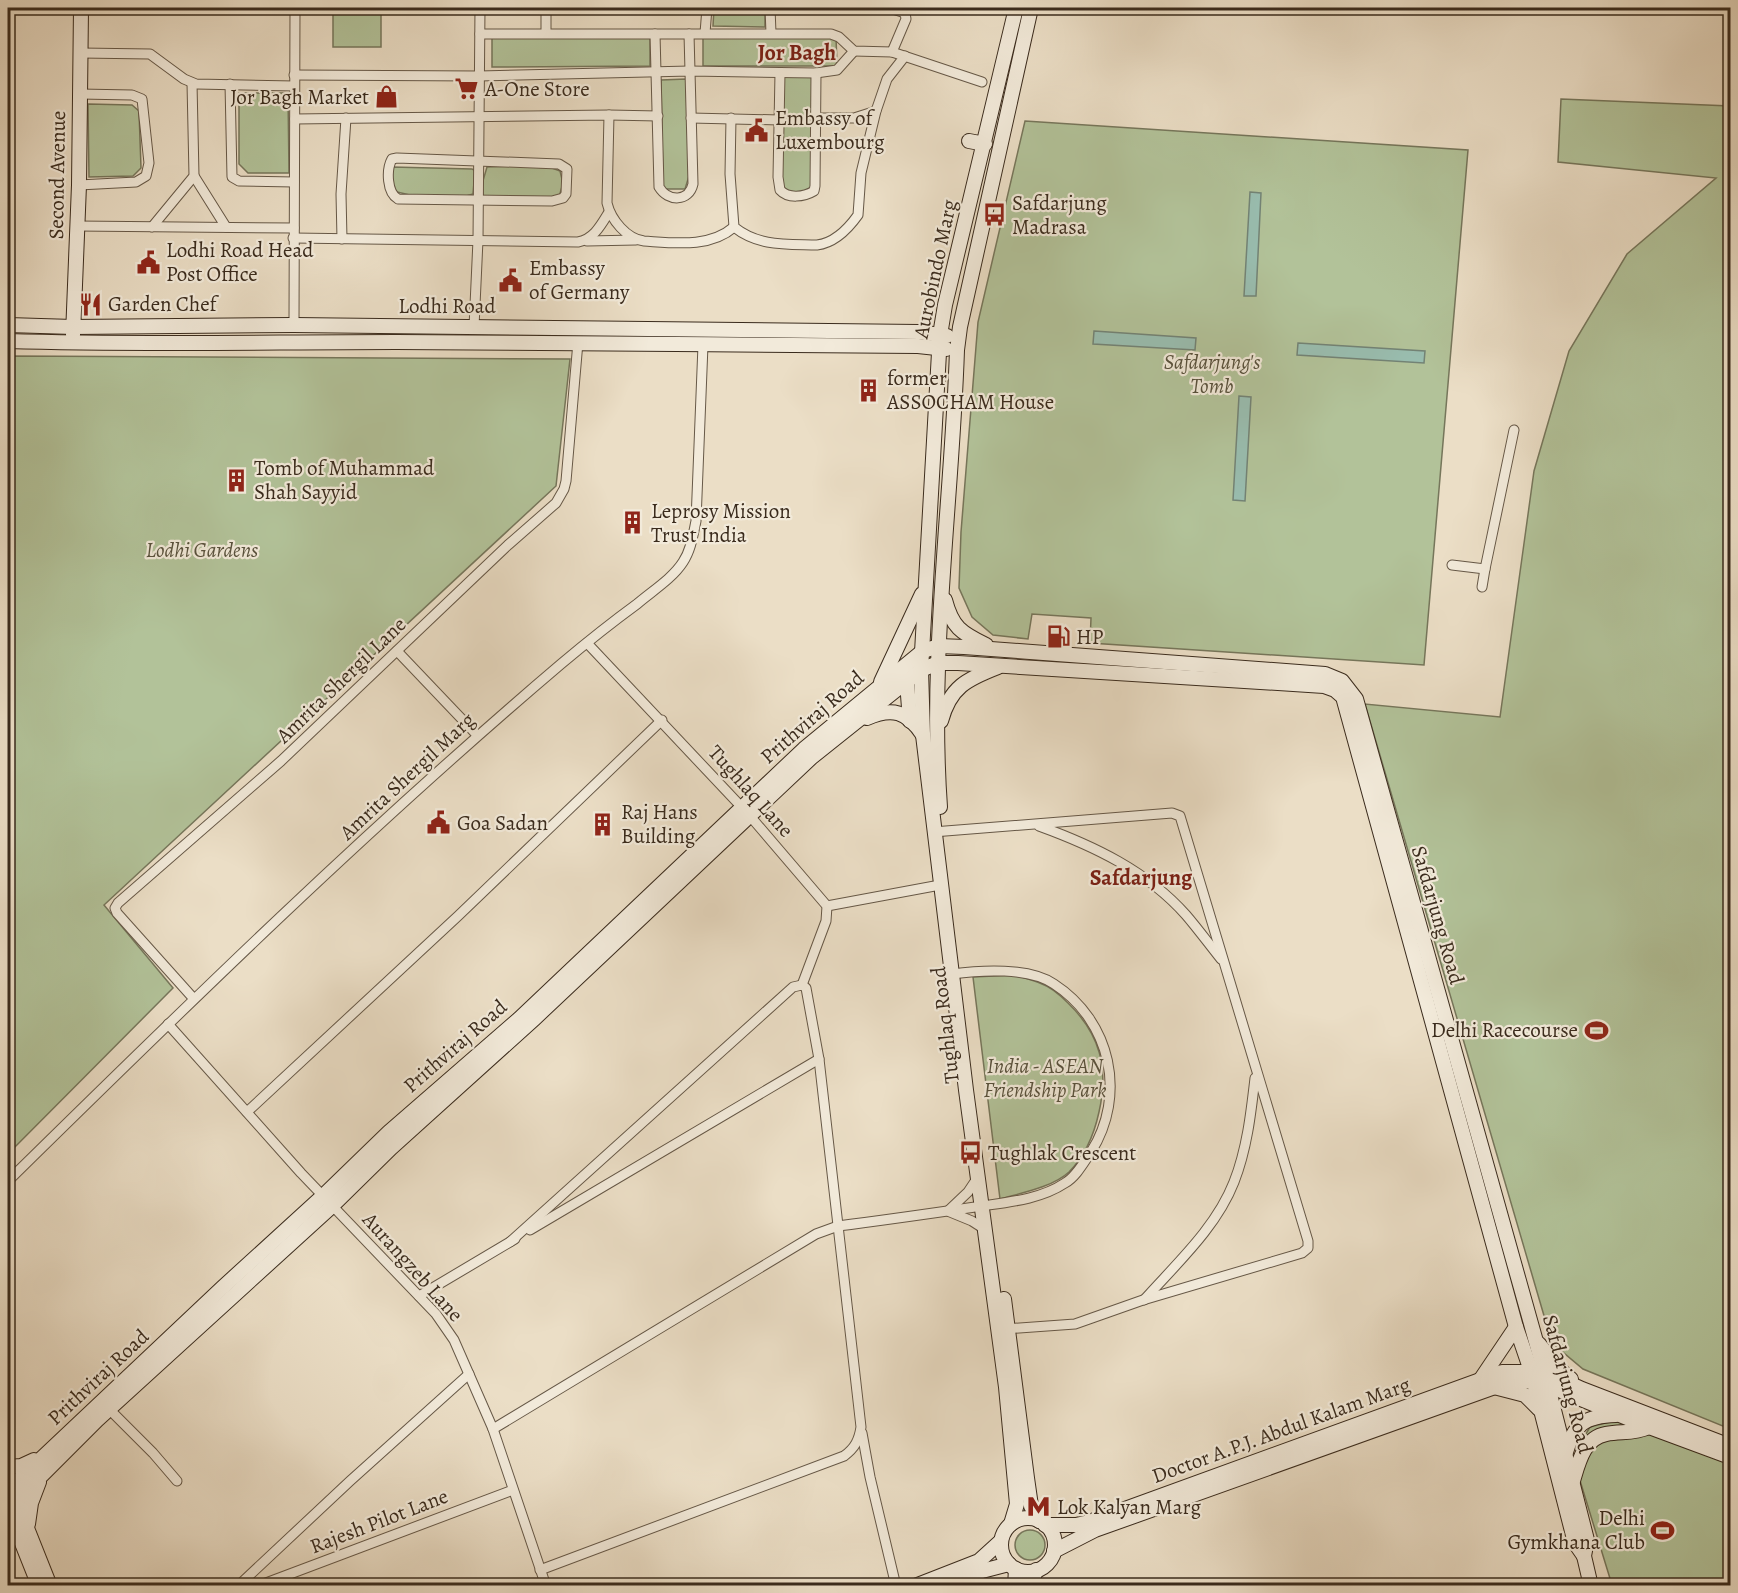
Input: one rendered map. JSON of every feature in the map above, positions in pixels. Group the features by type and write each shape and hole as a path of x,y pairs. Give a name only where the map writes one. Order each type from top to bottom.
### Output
{"main road":[{"name":"Second Avenue","path":"73,343 79,185 81,8"},
{"name":"Aurobindo Marg","path":"921,670 940,341 945,305 1016,8"},
{"name":"Aurobindo Marg","path":"939,663 957,344 1031,8"},
{"path":"969,141 985,144"},
{"name":"Lodhi Road","path":"8,325 73,327 294,325 919,332 940,341 957,344"},
{"name":"Lodhi Road","path":"8,341 73,343 578,342 918,346 940,341"},
{"path":"878,687 925,587"},
{"path":"942,592 948,612 956,627 963,633 996,649"},
{"name":"Prithviraj Road","path":"9,1498 42,1456 59,1443 222,1288 391,1148 534,1019 746,812 804,749 923,651 939,646"},
{"name":"Safdarjung Road","path":"939,646 1325,674 1342,681 1356,699 1536,1341 1541,1410 1575,1543 1584,1556 1591,1586"},
{"path":"1085,671 1086,656"},
{"name":"Prithviraj Road","path":"746,812 857,723 894,690 921,670 939,663"},
{"name":"Safdarjung Road","path":"939,663 1324,686 1335,690 1343,697 1516,1327 1539,1377 1565,1455 1587,1540 1584,1556"},
{"name":"Tughlaq Road","path":"939,663 940,885 956,974 978,1177 987,1206 986,1230 1004,1329 1017,1504 1011,1524"},
{"path":"938,736 945,709 958,688 977,675 1003,666"},
{"name":"Tughlaq Road","path":"921,670 923,735 1004,1329 1031,1506 1042,1523"},
{"path":"907,682 910,721"},
{"path":"857,723 876,714 892,711 910,721 923,735"},
{"name":"Prithviraj Road","path":"9,1498 44,1474 327,1201"},
{"path":"1481,1379 1516,1327"},
{"path":"1536,1341 1557,1367 1582,1389"},
{"name":"Doctor A.P.J. Abdul Kalam Marg","path":"1054,1551 1095,1530 1463,1392 1481,1379 1502,1372 1539,1377"},
{"path":"1539,1377 1582,1389 1731,1446"},
{"path":"1539,1377 1649,1427 1731,1457"},
{"name":"Doctor A.P.J. Abdul Kalam Marg","path":"1042,1523 1076,1525 1089,1522 1463,1392 1539,1377"},
{"path":"1494,1387 1525,1395 1541,1410"},
{"path":"1565,1455 1568,1442 1580,1424 1588,1418 1600,1415 1622,1415"},
{"path":"1572,1484 1581,1457 1596,1437 1607,1434 1633,1433 1649,1427"},
{"path":"8,1467 21,1466 42,1456"},
{"path":"44,1474 31,1503 28,1523 50,1586"},
{"path":"9,1498 30,1532"},
{"path":"9,1498 39,1586"},
{"path":"915,1586 972,1570 1013,1567 1026,1572 1046,1565 1054,1551 1054,1539 1042,1523 1027,1518 1011,1524 1003,1534 1001,1541 1003,1554 1013,1567 1015,1586"},
{"path":"8,1533 17,1538 27,1552"},
{"path":"944,1586 972,1570 1001,1541"},
{"path":"1032,1586 1036,1570"}],"street":[{"path":"294,325 295,8"},
{"path":"474,327 478,240 480,8"},
{"path":"546,8 546,33"},
{"path":"705,33 707,8"},
{"path":"770,8 771,33"},
{"path":"890,8 905,14 906,19 892,52"},
{"path":"480,34 831,34 854,51 892,52 982,82"},
{"path":"655,34 659,187 663,194 678,198 686,197 692,191 693,184 689,34"},
{"path":"294,75 479,76 690,71 816,73 837,70 854,51"},
{"path":"81,53 150,54 192,83 294,86"},
{"path":"731,118 734,226 743,234 763,242 817,246 832,242 858,215 861,173 876,111 887,79 905,56"},
{"path":"780,73 780,190 789,196 804,196 814,191 815,186 816,73"},
{"path":"192,83 194,176 226,227"},
{"path":"230,84 232,177 239,181 294,182"},
{"path":"79,185 136,182 146,176 149,164 142,99 132,95 80,94"},
{"path":"815,118 854,118 876,111"},
{"path":"609,115 607,194 609,212 628,234 638,240"},
{"path":"295,119 658,116"},
{"path":"342,239 341,194 346,118"},
{"path":"691,118 779,120"},
{"path":"397,158 559,164 564,166 567,173 566,194 558,200 478,200 398,199 391,192 388,167 392,159 397,158"},
{"path":"152,227 194,176"},
{"path":"586,241 597,231 609,212"},
{"path":"77,226 294,228"},
{"path":"294,238 703,242 724,236 734,226"},
{"name":"Amrita Shergil Lane","path":"194,999 115,908 281,761 561,497 566,481 578,342"},
{"name":"Amrita Shergil Marg","path":"8,1181 194,999 477,735 669,578 683,562 691,543 696,521 703,345"},
{"path":"1482,587 1514,430"},
{"path":"1452,566 1485,569"},
{"name":"Tughlaq Lane","path":"587,643 662,720 746,812 827,906"},
{"path":"397,651 477,735"},
{"path":"247,1112 458,916 662,720"},
{"path":"938,832 1172,813 1180,816 1308,1241 1308,1248 1302,1253 1143,1300 1075,1324 1004,1329"},
{"path":"1036,825 1109,855 1141,875 1186,915 1224,963"},
{"path":"802,985 826,921 827,906 940,885"},
{"path":"493,1429 816,1234 838,1226 987,1206 1037,1196 1066,1183 1084,1163 1100,1138 1107,1111 1110,1082 1107,1056 1099,1032 1085,1010 1054,984 1037,976 1016,972 956,974"},
{"path":"802,985 808,993 819,1059 861,1427 870,1477 896,1586"},
{"path":"510,1242 793,987 802,985"},
{"name":"Aurangzeb Lane","path":"168,1024 327,1201 436,1314 454,1340 493,1429 546,1586"},
{"path":"419,1296 819,1059"},
{"path":"1143,1300 1199,1239 1220,1211 1234,1184 1249,1130 1256,1072"},
{"path":"948,1211 968,1192 978,1177"},
{"path":"948,1211 986,1230"},
{"path":"238,1586 469,1374"},
{"path":"109,1409 177,1481"},
{"path":"540,1569 844,1456 859,1440 861,1427"},
{"name":"Rajesh Pilot Lane","path":"258,1586 513,1490"}],"green space":[{"path":"333,8 381,8 381,47 333,47"},
{"path":"714,8 765,8 765,27 713,26"},
{"path":"650,37 650,66 492,67 492,38"},
{"path":"703,37 836,37 837,66 703,66"},
{"path":"783,76 813,77 812,188 798,193 782,189"},
{"path":"686,79 689,176 685,189 663,189 661,80"},
{"path":"239,93 288,93 289,173 248,173 239,164"},
{"name":"Delhi Racecourse","path":"1561,99 1730,106 1730,1429 1583,1369 1552,1343 1365,704 1500,717 1534,471 1569,351 1627,254 1716,178 1558,162"},
{"path":"88,104 132,105 139,111 141,168 133,176 89,177"},
{"name":"Safdarjung's Tomb","path":"1025,121 1468,150 1424,665 1090,643 1091,618 1032,614 1028,639 993,635 972,617 959,588 961,532 978,322"},
{"path":"392,167 472,169 475,171 473,194 414,196 393,191"},
{"path":"487,167 552,168 560,171 563,183 559,197 483,196 482,184"},
{"name":"Lodhi Gardens","path":"8,356 570,359 556,486 104,905 173,988 8,1154"},
{"name":"India - ASEAN Friendship Park","path":"1015,975 1049,987 1079,1015 1088,1027 1095,1040 1102,1066 1102,1096 1095,1129 1085,1152 1069,1172 1054,1182 1000,1199 973,977"},
{"name":"Delhi Gymkhana Club","path":"1617,1420 1730,1464 1730,1585 1612,1585 1578,1474 1578,1447 1590,1427"},
{"path":"1030,1530 1041,1534 1045,1545 1041,1556 1030,1560 1019,1556 1015,1545 1019,1534"}],"shaded area":[{"path":"1250,192 1261,193 1256,296 1244,296"},
{"path":"1094,331 1196,338 1195,350 1093,344"},
{"path":"1298,343 1425,351 1424,363 1297,355"},
{"path":"1239,396 1251,397 1245,501 1233,500"}],"place":[{"name":"A-One Store","path":"467,89"},
{"name":"Jor Bagh Market","path":"387,97"},
{"name":"Embassy of Luxembourg","path":"757,130"},
{"name":"Safdarjung Madrasa","path":"994,215"},
{"name":"Lodhi Road Head Post Office","path":"148,262"},
{"name":"Embassy of Germany","path":"511,280"},
{"name":"Garden Chef","path":"90,304"},
{"name":"former ASSOCHAM House","path":"869,390"},
{"name":"Tomb of Muhammad Shah Sayyid","path":"236,480"},
{"name":"Leprosy Mission Trust India","path":"633,523"},
{"name":"HP","path":"1058,637"},
{"name":"Goa Sadan","path":"439,823"},
{"name":"Raj Hans Building","path":"603,824"},
{"name":"Delhi Racecourse","path":"1596,1030"},
{"name":"Tughlak Crescent","path":"970,1153"},
{"name":"Lok Kalyan Marg","path":"1039,1507"},
{"name":"Delhi Gymkhana Club","path":"1663,1530"}],"district":[{"name":"Jor Bagh","path":"797,53"},
{"name":"Safdarjung","path":"1141,878"}]}
